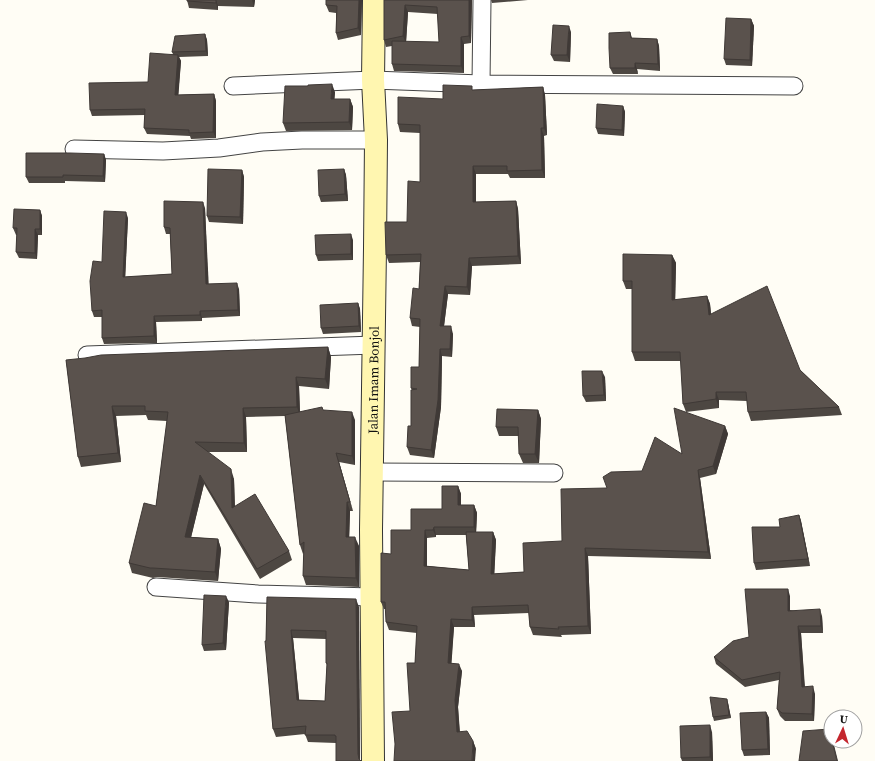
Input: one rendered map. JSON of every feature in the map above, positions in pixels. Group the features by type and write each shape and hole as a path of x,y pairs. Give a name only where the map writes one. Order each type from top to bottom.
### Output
{"main road":[{"name":"Jalan Imam Bonjol","path":"373,761 371,530 376,140 373,80 374,0"}],"street":[{"path":"481,84 482,0"},
{"path":"233,86 373,80 481,84 794,86"},
{"path":"74,149 163,151 219,148 262,142 302,140 376,140"},
{"path":"87,355 374,345"},
{"path":"372,472 554,473"},
{"path":"156,587 258,594 372,597"}],"building":[{"path":"216,0 216,3 187,1"},
{"path":"326,0 359,0 358,28 336,33 337,6 326,5"},
{"path":"384,0 469,0 469,36 461,37 461,66 392,64 392,41 439,42 437,7 405,5 403,36 384,40"},
{"path":"726,18 751,19 750,60 724,59"},
{"path":"553,25 569,26 567,55 551,55"},
{"path":"630,32 631,38 657,39 658,64 635,63 635,68 610,68 609,33"},
{"path":"205,34 206,51 172,52 175,36"},
{"path":"150,53 178,55 175,95 214,94 213,132 189,133 189,130 144,128 145,109 90,110 89,83 148,82"},
{"path":"332,84 331,99 350,99 349,122 283,123 285,86"},
{"path":"443,85 472,86 472,90 543,87 544,128 541,128 542,170 507,171 507,166 473,166 473,202 516,201 518,256 469,258 467,287 445,286 440,326 451,326 450,349 440,349 438,400 431,450 407,447 408,426 411,426 411,390 417,389 411,388 411,367 419,367 420,319 410,318 413,288 419,289 421,254 386,255 385,222 407,222 408,181 420,182 420,125 398,124 398,97 443,99"},
{"path":"597,104 623,106 622,130 596,128"},
{"path":"26,153 104,154 103,176 63,175 63,177 26,177"},
{"path":"208,169 242,170 240,217 207,216"},
{"path":"344,169 345,194 319,196 318,170"},
{"path":"164,201 203,202 206,284 237,283 238,310 200,311 200,315 154,316 154,336 102,338 102,310 92,311 90,281 93,261 102,262 104,211 126,212 123,277 172,274 170,228 164,227"},
{"path":"14,209 40,210 40,229 35,229 35,253 16,252 17,228 13,228"},
{"path":"351,234 351,254 316,255 315,235"},
{"path":"623,254 672,255 672,300 707,296 709,315 767,286 800,370 839,407 748,412 746,392 716,392 716,399 683,404 680,352 632,352 632,281 623,281"},
{"path":"358,303 359,326 321,328 320,305"},
{"path":"328,347 325,379 296,377 297,407 243,408 244,443 195,442 231,469 232,508 255,494 289,551 257,569 200,475 185,537 218,539 215,572 150,568 129,563 144,503 156,506 168,412 145,411 145,406 112,406 118,453 78,457 66,360 101,355"},
{"path":"582,371 602,371 604,395 583,396"},
{"path":"322,407 323,410 352,412 352,456 336,453 350,502 347,502 346,537 355,537 356,578 303,576 304,542 300,545 285,415"},
{"path":"674,408 725,426 713,466 698,470 708,552 585,548 588,626 558,627 559,629 530,627 528,605 472,607 472,620 451,619 448,663 459,664 455,700 457,732 467,731 473,741 472,761 394,761 395,744 392,712 410,711 407,663 415,663 417,626 386,622 385,602 381,602 381,553 391,554 391,530 411,530 411,509 442,509 442,486 458,486 458,505 474,505 474,527 434,527 433,530 425,530 424,566 469,570 466,532 493,532 491,574 524,572 523,543 562,541 561,489 607,488 603,477 611,472 642,471 655,437 682,454"},
{"path":"497,409 538,410 535,454 519,454 518,427 496,427"},
{"path":"799,515 808,559 754,563 752,527 780,527 779,519"},
{"path":"745,589 788,589 788,611 820,609 821,626 798,626 802,687 813,686 812,714 782,713 777,709 780,672 742,680 714,657 733,641 749,637"},
{"path":"204,595 226,596 223,643 202,645"},
{"path":"267,597 356,599 358,754 361,761 336,761 335,735 305,735 306,726 273,729 266,641","holes":["291,630 326,631 327,663 325,701 297,700"]},
{"path":"710,697 727,699 729,715 713,717"},
{"path":"766,712 768,749 742,750 740,713"},
{"path":"710,725 710,757 681,758 680,726"},
{"path":"823,729 823,749 834,749 837,761 799,761 803,731"}]}
